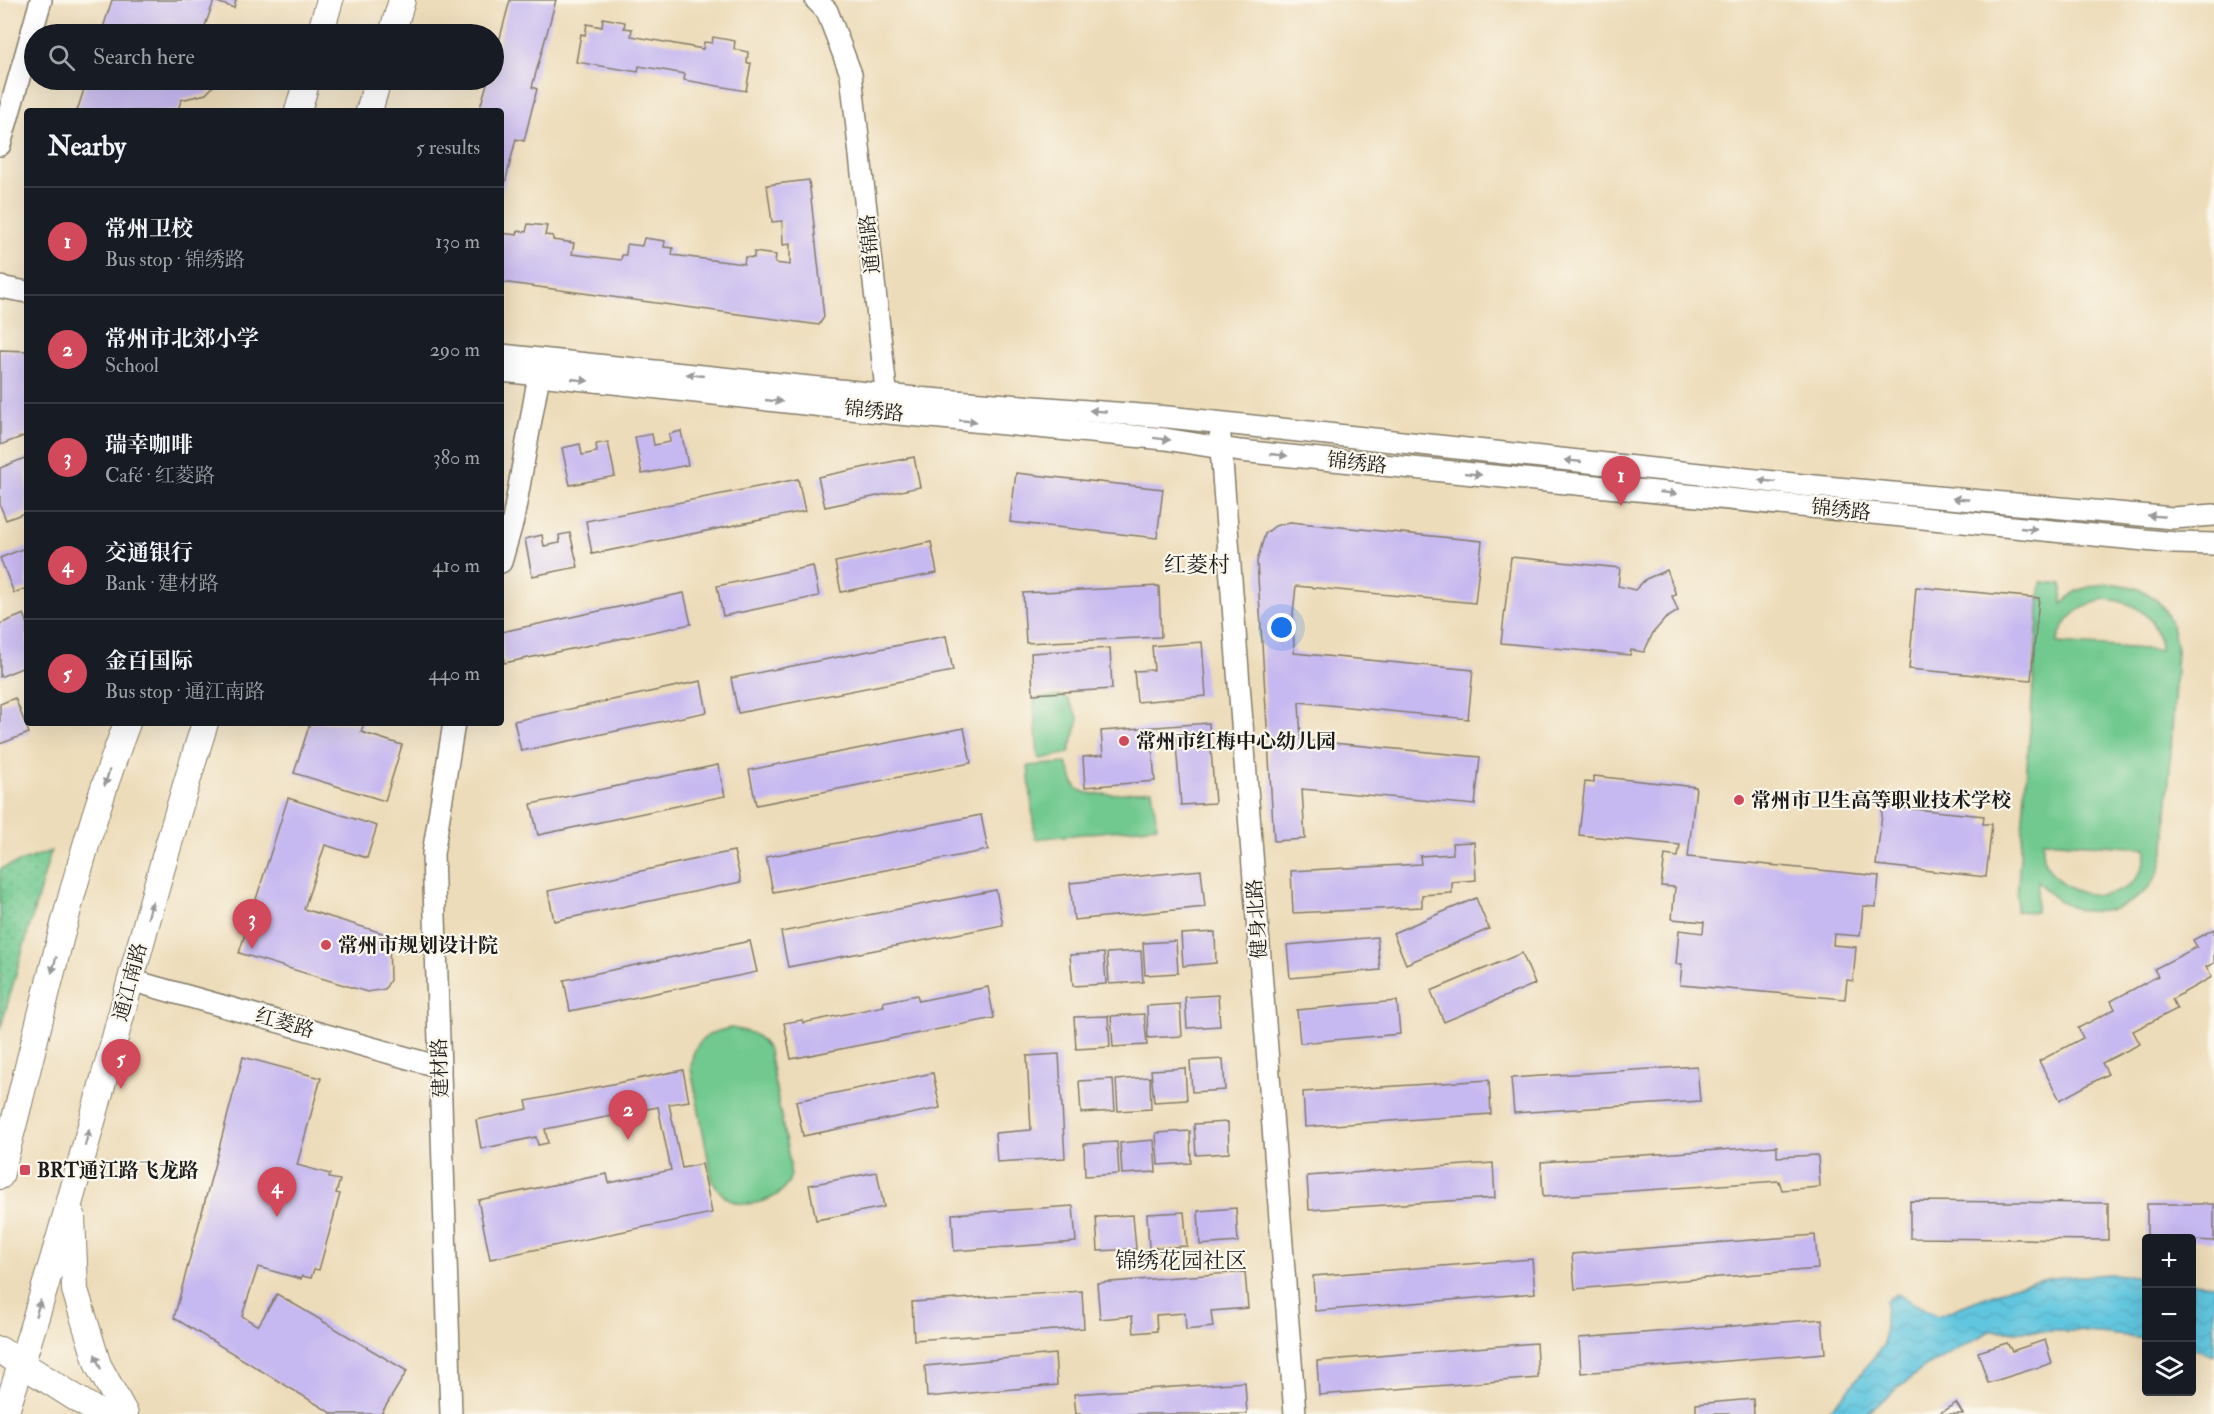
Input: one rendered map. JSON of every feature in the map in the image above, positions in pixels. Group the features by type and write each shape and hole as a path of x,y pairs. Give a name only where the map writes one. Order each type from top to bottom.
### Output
{"main road":[{"path":"323,24 330,0"},
{"path":"395,24 402,0"},
{"path":"299,108 304,90"},
{"path":"370,108 375,90"},
{"path":"1,1170 51,978 105,785 127,726"},
{"name":"通江南路","path":"7,1411 72,1195 173,826 204,726"},
{"path":"72,1195 75,1290 98,1365 125,1414"},
{"path":"0,1350 101,1414"}],"street":[{"path":"33,24 40,0"},
{"name":"通锦路","path":"816,0 827,11 851,74 887,404"},
{"path":"0,145 24,58"},
{"path":"0,287 24,291"},
{"name":"锦绣路","path":"504,355 1221,448 2151,541 2214,544"},
{"name":"锦绣路","path":"504,371 887,404 1037,405 1803,485 2173,518 2214,515"},
{"path":"504,552 513,520 539,375"},
{"name":"健身北路","path":"1219,424 1295,1414"},
{"name":"建材路","path":"451,1414 433,854 453,726"},
{"name":"红菱路","path":"130,980 440,1066"}],"green space":[{"path":"2041,582 2062,584 2062,604 2075,592 2090,587 2113,584 2135,588 2154,598 2162,606 2172,627 2177,650 2165,848 2160,868 2152,883 2143,893 2120,907 2093,912 2080,910 2059,901 2038,881 2036,912 2016,911","holes":["2106,599 2127,604 2144,614 2156,629 2160,650 2057,643 2069,619 2081,609","2043,841 2146,848 2141,870 2129,885 2112,893 2092,894 2073,889 2057,879 2046,862"]},
{"path":"1061,696 1068,699 1079,719 1069,753 1041,759 1038,757 1034,702 1037,698"},
{"path":"1066,763 1075,785 1083,792 1102,794 1152,790 1157,826 1035,839 1028,766"},
{"path":"51,851 0,1030 0,869"},
{"path":"731,1028 754,1034 769,1052 790,1164 790,1176 780,1192 765,1201 756,1203 738,1203 730,1200 722,1194 712,1179 691,1069 694,1052 702,1040 714,1032"}],"water":[{"path":"2112,1274 2142,1277 2142,1338 2078,1331 1990,1331 1925,1367 1865,1414 1825,1414 1845,1394 1884,1344 1886,1300 1897,1294 1937,1316 2014,1286 2052,1278"},
{"path":"2196,1283 2214,1285 2214,1356 2196,1349"}],"building":[{"path":"112,0 236,0 234,8 214,1 206,24 104,24"},
{"path":"510,0 556,0 532,87 537,89 524,141 516,139 504,187 504,108 480,108 485,90 504,90 504,24"},
{"path":"603,18 625,22 624,28 632,29 631,36 703,49 704,42 712,43 713,37 735,41 734,49 748,52 747,63 751,63 746,91 684,80 685,74 663,70 639,66 638,72 576,62 581,34 585,35 587,24 602,27"},
{"path":"84,90 210,90 206,94 181,100 179,108 78,108"},
{"path":"809,180 824,317 819,325 504,282 504,233 517,235 518,231 526,232 528,224 547,226 545,235 553,236 553,240 574,243 572,254 621,260 622,255 626,255 627,244 642,246 644,238 665,241 664,247 673,248 672,255 744,264 745,257 754,258 754,252 776,255 775,263 790,265 790,244 783,245 782,221 772,222 767,185"},
{"path":"0,350 24,351 24,436 0,445"},
{"path":"681,431 688,465 642,474 635,437 652,434 654,445 670,442 669,434"},
{"path":"608,442 615,476 570,485 562,448 580,444 582,455 597,452 596,444"},
{"path":"914,457 920,487 825,507 818,477"},
{"path":"24,458 24,513 6,520 0,505 0,468"},
{"path":"1016,473 1163,489 1157,538 1010,522"},
{"path":"798,479 805,511 592,554 586,521"},
{"path":"1290,522 1482,541 1475,603 1296,586 1293,614 1294,653 1473,670 1468,719 1299,702 1301,740 1480,757 1475,805 1302,789 1305,839 1274,841 1257,561 1265,534 1275,526"},
{"path":"570,533 578,567 532,576 525,539 542,535 544,546 560,543 559,535"},
{"path":"931,542 937,573 841,592 835,562"},
{"path":"24,548 24,589 14,593 0,558"},
{"path":"1511,557 1620,568 1618,586 1635,590 1646,579 1667,570 1676,595 1672,596 1678,611 1665,619 1653,633 1644,652 1631,650 1630,655 1501,643"},
{"path":"813,566 819,596 723,616 717,586"},
{"path":"1159,586 1161,637 1026,643 1023,593"},
{"path":"1916,587 2039,598 2031,680 1909,669"},
{"path":"684,593 691,624 504,663 504,631"},
{"path":"24,614 24,667 0,677 0,624"},
{"path":"946,636 953,671 738,713 731,678"},
{"path":"1202,642 1206,696 1137,702 1134,671 1154,670 1152,646"},
{"path":"1110,648 1112,689 1033,694 1031,653"},
{"path":"701,681 707,712 521,751 514,721"},
{"path":"15,698 24,726 29,733 0,744 0,704"},
{"path":"1209,723 1215,803 1181,805 1175,733 1151,735 1155,781 1085,787 1083,757 1103,755 1101,731"},
{"path":"309,726 363,726 361,732 402,745 385,801 294,773"},
{"path":"964,728 971,763 756,805 749,770"},
{"path":"718,765 725,796 538,835 531,804"},
{"path":"1594,776 1696,787 1688,857 1879,876 1876,907 1863,906 1860,936 1834,934 1833,945 1856,947 1853,981 1847,980 1845,999 1680,985 1682,964 1676,964 1679,930 1703,933 1704,922 1672,919 1675,887 1661,886 1665,855 1678,857 1680,845 1579,835 1585,782 1594,783"},
{"path":"288,798 377,826 367,858 325,845 304,909 389,935 390,980 385,989 367,992 239,953"},
{"path":"1883,806 1984,816 1983,824 1992,824 1986,877 1876,865"},
{"path":"981,815 988,850 773,892 766,857"},
{"path":"1474,842 1476,880 1452,882 1452,893 1422,895 1422,907 1293,913 1291,871 1421,864 1420,856 1453,854 1452,843"},
{"path":"734,851 741,882 554,921 548,891"},
{"path":"1201,870 1205,907 1074,920 1070,883"},
{"path":"996,890 1003,925 788,967 781,932"},
{"path":"1476,898 1489,929 1406,964 1393,933"},
{"path":"2214,929 2214,963 2206,967 2212,977 2172,999 2177,1009 2133,1031 2140,1044 2102,1063 2108,1074 2060,1100 2039,1061 2083,1038 2078,1028 2115,1009 2111,1001 2158,976 2154,969 2197,947 2193,940"},
{"path":"1215,932 1216,963 1183,966 1181,934"},
{"path":"1377,937 1380,970 1290,978 1287,945"},
{"path":"750,941 757,972 570,1011 564,980"},
{"path":"1176,941 1178,973 1145,975 1143,943"},
{"path":"1141,951 1143,982 1109,984 1107,953"},
{"path":"1104,953 1106,984 1073,986 1070,955"},
{"path":"1522,953 1535,984 1444,1022 1431,991"},
{"path":"988,987 994,1018 791,1059 784,1023 802,1020 803,1023 884,1006 883,1002 917,995 919,1001"},
{"path":"1218,995 1220,1026 1187,1028 1185,997"},
{"path":"1397,1001 1400,1034 1300,1043 1297,1010"},
{"path":"1180,1004 1182,1036 1148,1038 1147,1006"},
{"path":"1144,1014 1147,1045 1113,1047 1111,1016"},
{"path":"1108,1016 1110,1047 1076,1049 1074,1017"},
{"path":"1059,1054 1065,1158 997,1162 995,1133 1031,1130 1027,1056"},
{"path":"243,1057 321,1078 297,1165 330,1174 329,1178 340,1180 336,1193 340,1194 319,1270 314,1269 311,1278 302,1276 301,1279 258,1267 242,1316 258,1326 277,1294 407,1371 381,1414 333,1414 174,1318"},
{"path":"1223,1059 1225,1090 1192,1092 1190,1061"},
{"path":"1697,1066 1700,1101 1514,1113 1511,1078"},
{"path":"1185,1068 1187,1100 1154,1102 1151,1070"},
{"path":"683,1070 689,1101 669,1104 682,1168 702,1164 712,1213 490,1259 478,1200 607,1174 609,1183 671,1170 658,1107 545,1129 548,1143 538,1145 536,1137 481,1149 476,1120 528,1109 526,1101"},
{"path":"933,1073 940,1108 803,1136 796,1101"},
{"path":"1150,1077 1151,1109 1118,1111 1116,1080"},
{"path":"1113,1079 1115,1111 1081,1113 1079,1081"},
{"path":"1489,1080 1491,1114 1305,1127 1303,1092"},
{"path":"1228,1122 1229,1153 1196,1155 1194,1124"},
{"path":"1190,1131 1191,1163 1158,1165 1156,1133"},
{"path":"1154,1140 1156,1172 1122,1174 1120,1143"},
{"path":"1117,1142 1119,1174 1085,1176 1084,1144"},
{"path":"1777,1146 1777,1157 1818,1155 1820,1187 1782,1190 1779,1181 1543,1197 1541,1162"},
{"path":"1493,1163 1495,1198 1309,1210 1307,1176"},
{"path":"877,1172 884,1207 816,1220 809,1185"},
{"path":"1910,1201 2108,1203 2108,1240 1910,1238"},
{"path":"2147,1204 2214,1204 2214,1241 2196,1240 2196,1234 2147,1234"},
{"path":"1073,1206 1076,1242 954,1251 952,1214"},
{"path":"1236,1208 1238,1242 1200,1245 1198,1211"},
{"path":"1184,1212 1187,1246 1149,1248 1147,1214"},
{"path":"1133,1215 1136,1249 1098,1251 1096,1217"},
{"path":"1815,1235 1818,1269 1575,1289 1572,1254"},
{"path":"1532,1259 1535,1293 1315,1311 1313,1276"},
{"path":"1245,1272 1248,1308 1211,1311 1213,1327 1186,1330 1185,1313 1156,1315 1157,1331 1134,1333 1132,1316 1100,1319 1097,1283"},
{"path":"1082,1291 1084,1328 914,1340 912,1302"},
{"path":"1822,1319 1825,1353 1581,1373 1579,1338"},
{"path":"2045,1340 2052,1363 1988,1383 1978,1352 2007,1343 2012,1351"},
{"path":"1536,1343 1538,1378 1319,1395 1317,1361"},
{"path":"1055,1354 1057,1385 927,1397 925,1366"},
{"path":"1245,1382 1247,1414 1076,1414 1074,1394"},
{"path":"1753,1399 1754,1414 1696,1414 1696,1404"},
{"path":"1956,1403 1963,1414 1938,1414"}],"place":[{"name":"常州卫校","path":"1621,506"},
{"name":"常州市红梅中心幼儿园","path":"1124,741"},
{"name":"常州市卫生高等职业技术学校","path":"1739,800"},
{"name":"常州市规划设计院","path":"326,945"},
{"name":"瑞幸咖啡","path":"252,949"},
{"name":"金百国际","path":"121,1089"},
{"name":"常州市北郊小学","path":"628,1140"},
{"name":"BRT通江路飞龙路","path":"25,1170"},
{"name":"交通银行","path":"277,1217"}],"district":[{"name":"红菱村","path":"1197,565"},
{"name":"锦绣花园社区","path":"1181,1261"}]}
